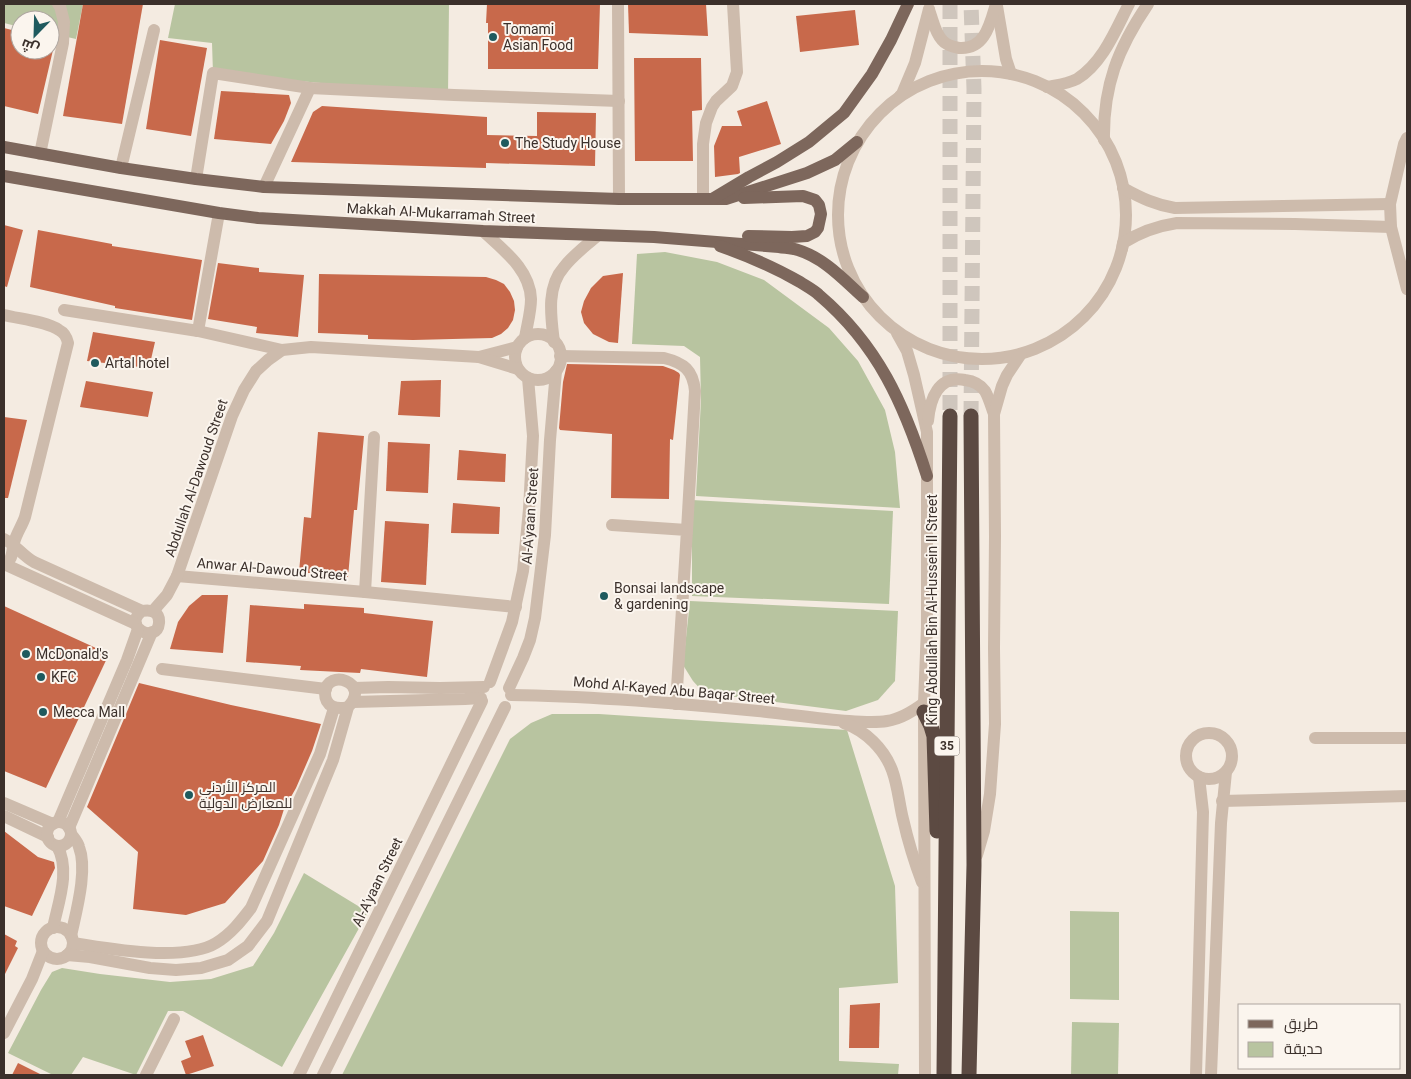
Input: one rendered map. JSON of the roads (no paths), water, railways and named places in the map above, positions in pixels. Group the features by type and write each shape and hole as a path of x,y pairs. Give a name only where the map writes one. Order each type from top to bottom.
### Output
{"highway":[{"name":"King Abdullah Bin Al-Hussein II Street","path":"944,1075 950,416"},
{"name":"35","path":"969,1075 974,865 971,416"},
{"path":"924,708 934,736 937,844 940,861 946,877"}],"main road":[{"path":"708,199 777,162 809,142 844,113 872,74 908,4"},
{"name":"Makkah Al-Mukarramah Street","path":"4,147 121,168 264,187 619,200 726,199 820,168 835,160 857,142"},
{"name":"Makkah Al-Mukarramah Street","path":"4,176 258,218 483,231 654,237 798,250 813,256 833,269 863,297"},
{"path":"654,237 800,237 815,232 820,221 819,205 815,200 803,196 726,199"},
{"path":"708,242 783,272 818,294 849,324 878,361 900,403 915,439 927,476"}],"street":[{"path":"40,154 63,43 64,22 58,4"},
{"path":"618,4 619,200"},
{"path":"708,199 703,144 706,123 712,107 732,86 737,72 733,4"},
{"path":"929,7 937,33 941,39 947,45 966,48 978,44 983,39 992,20 996,4"},
{"path":"996,4 1006,59 1012,74"},
{"path":"1047,87 1066,84 1089,69 1107,46 1130,4"},
{"path":"1104,140 1106,102 1115,64 1148,4"},
{"path":"929,7 915,63 902,94 872,121 857,142 845,166 839,193 837,220 841,247 849,273 863,297 878,315 895,330 914,342 934,351 956,357 978,359 1000,358 1021,354 1050,342 1080,321 1093,307 1114,273 1124,243 1154,228 1177,223 1391,227"},
{"path":"121,168 154,30"},
{"path":"890,104 920,85 947,75 969,72 1012,74 1047,87 1076,106 1097,128 1118,167 1124,188 1126,210 1125,232 1121,253"},
{"path":"196,179 213,73 310,88 454,96 619,101"},
{"path":"264,187 310,88"},
{"path":"1407,138 1390,204 1391,227 1407,289"},
{"path":"1124,188 1150,202 1175,208 1390,204"},
{"path":"1223,208 1223,224"},
{"path":"198,331 219,213"},
{"path":"479,357 521,343 533,335 548,337 559,348 560,356 556,371 543,379 535,380 528,378 518,368 515,362 515,354 521,343 531,298 527,280 515,261 483,231"},
{"path":"554,342 551,317 552,294 556,280 563,267 598,235"},
{"path":"64,310 198,331 282,350 311,348 479,357 518,368"},
{"path":"4,315 53,327 66,336 68,343 25,517 9,542"},
{"path":"895,330 908,351 927,432"},
{"name":"Abdullah Al-Dawoud Street","path":"148,611 167,595 177,576 232,416 244,390 256,371 282,350"},
{"path":"974,865 984,831 990,794 995,734 994,414 1002,386 1021,354"},
{"path":"560,356 664,358 677,361 687,368 694,380 695,391 676,704"},
{"name":"Al-A'yaan Street","path":"510,692 530,640 536,618 545,535 556,371"},
{"name":"Al-A'yaan Street","path":"299,1075 484,692 512,622 523,571 530,500 532,436 528,378"},
{"path":"925,1075 924,708 928,618 927,432 929,408 938,389 946,382 959,379 972,381 985,390 994,414"},
{"name":"Anwar Al-Dawoud Street","path":"365,592 374,437"},
{"path":"612,525 687,530"},
{"path":"9,542 34,562 157,614 159,624 157,629 148,633 142,632 137,626 5,565 13,554 9,542"},
{"name":"Anwar Al-Dawoud Street","path":"177,576 516,607"},
{"path":"63,827 48,830 48,837 51,843 57,846 64,845 69,841 63,827 127,660 137,626 138,614 148,611"},
{"path":"63,827 152,632"},
{"path":"162,669 326,690"},
{"path":"68,955 150,968 176,970 200,968 228,960 248,946 267,921 333,760 350,704 355,695 354,688 343,679 335,680 329,684 325,697 334,708 341,709 350,704 465,699 484,692 497,681 500,681 510,692 509,702 323,1075"},
{"path":"354,688 440,688 484,692"},
{"path":"484,692 486,706 492,710 499,710 505,707"},
{"name":"Mohd Al-Kayed Abu Baqar Street","path":"510,692 676,704 868,722 888,721 924,708"},
{"path":"4,803 63,827 79,845 82,854 81,883 72,939 72,950 68,955 61,958 50,958 43,951 41,944 42,937 53,928 60,928 66,931 72,939 128,950 166,954 193,951 216,944 235,928 252,908 320,754 334,708"},
{"name":"Mohd Al-Kayed Abu Baqar Street","path":"835,720 859,730 870,738 886,758 894,777 910,846 925,890"},
{"path":"1205,733 1219,735 1225,739 1232,752 1230,766 1226,772 1213,779 1199,777 1188,767 1186,753 1188,746 1192,740 1205,733"},
{"path":"1315,738 1407,738"},
{"path":"1211,1075 1222,801 1226,772"},
{"path":"1196,1075 1202,812 1199,777"},
{"path":"1222,801 1407,796"},
{"path":"4,816 48,837"},
{"path":"53,928 61,890 63,867 61,854 57,846"},
{"path":"4,1033 32,979 43,951"},
{"path":"32,979 54,959"},
{"path":"146,1075 174,1019"}],"tunnel":[{"path":"950,4 950,416"},
{"path":"971,4 974,89 971,416"}],"place":[{"name":"Tomami Asian Food","path":"493,37"},
{"name":"The Study House","path":"505,143"},
{"name":"Artal hotel","path":"95,363"},
{"name":"Bonsai landscape & gardening","path":"604,596"},
{"name":"McDonald's","path":"26,654"},
{"name":"KFC","path":"41,677"},
{"name":"Mecca Mall","path":"43,712"},
{"name":"المركز الأردني للمعارض الدولية","path":"189,795"}]}
